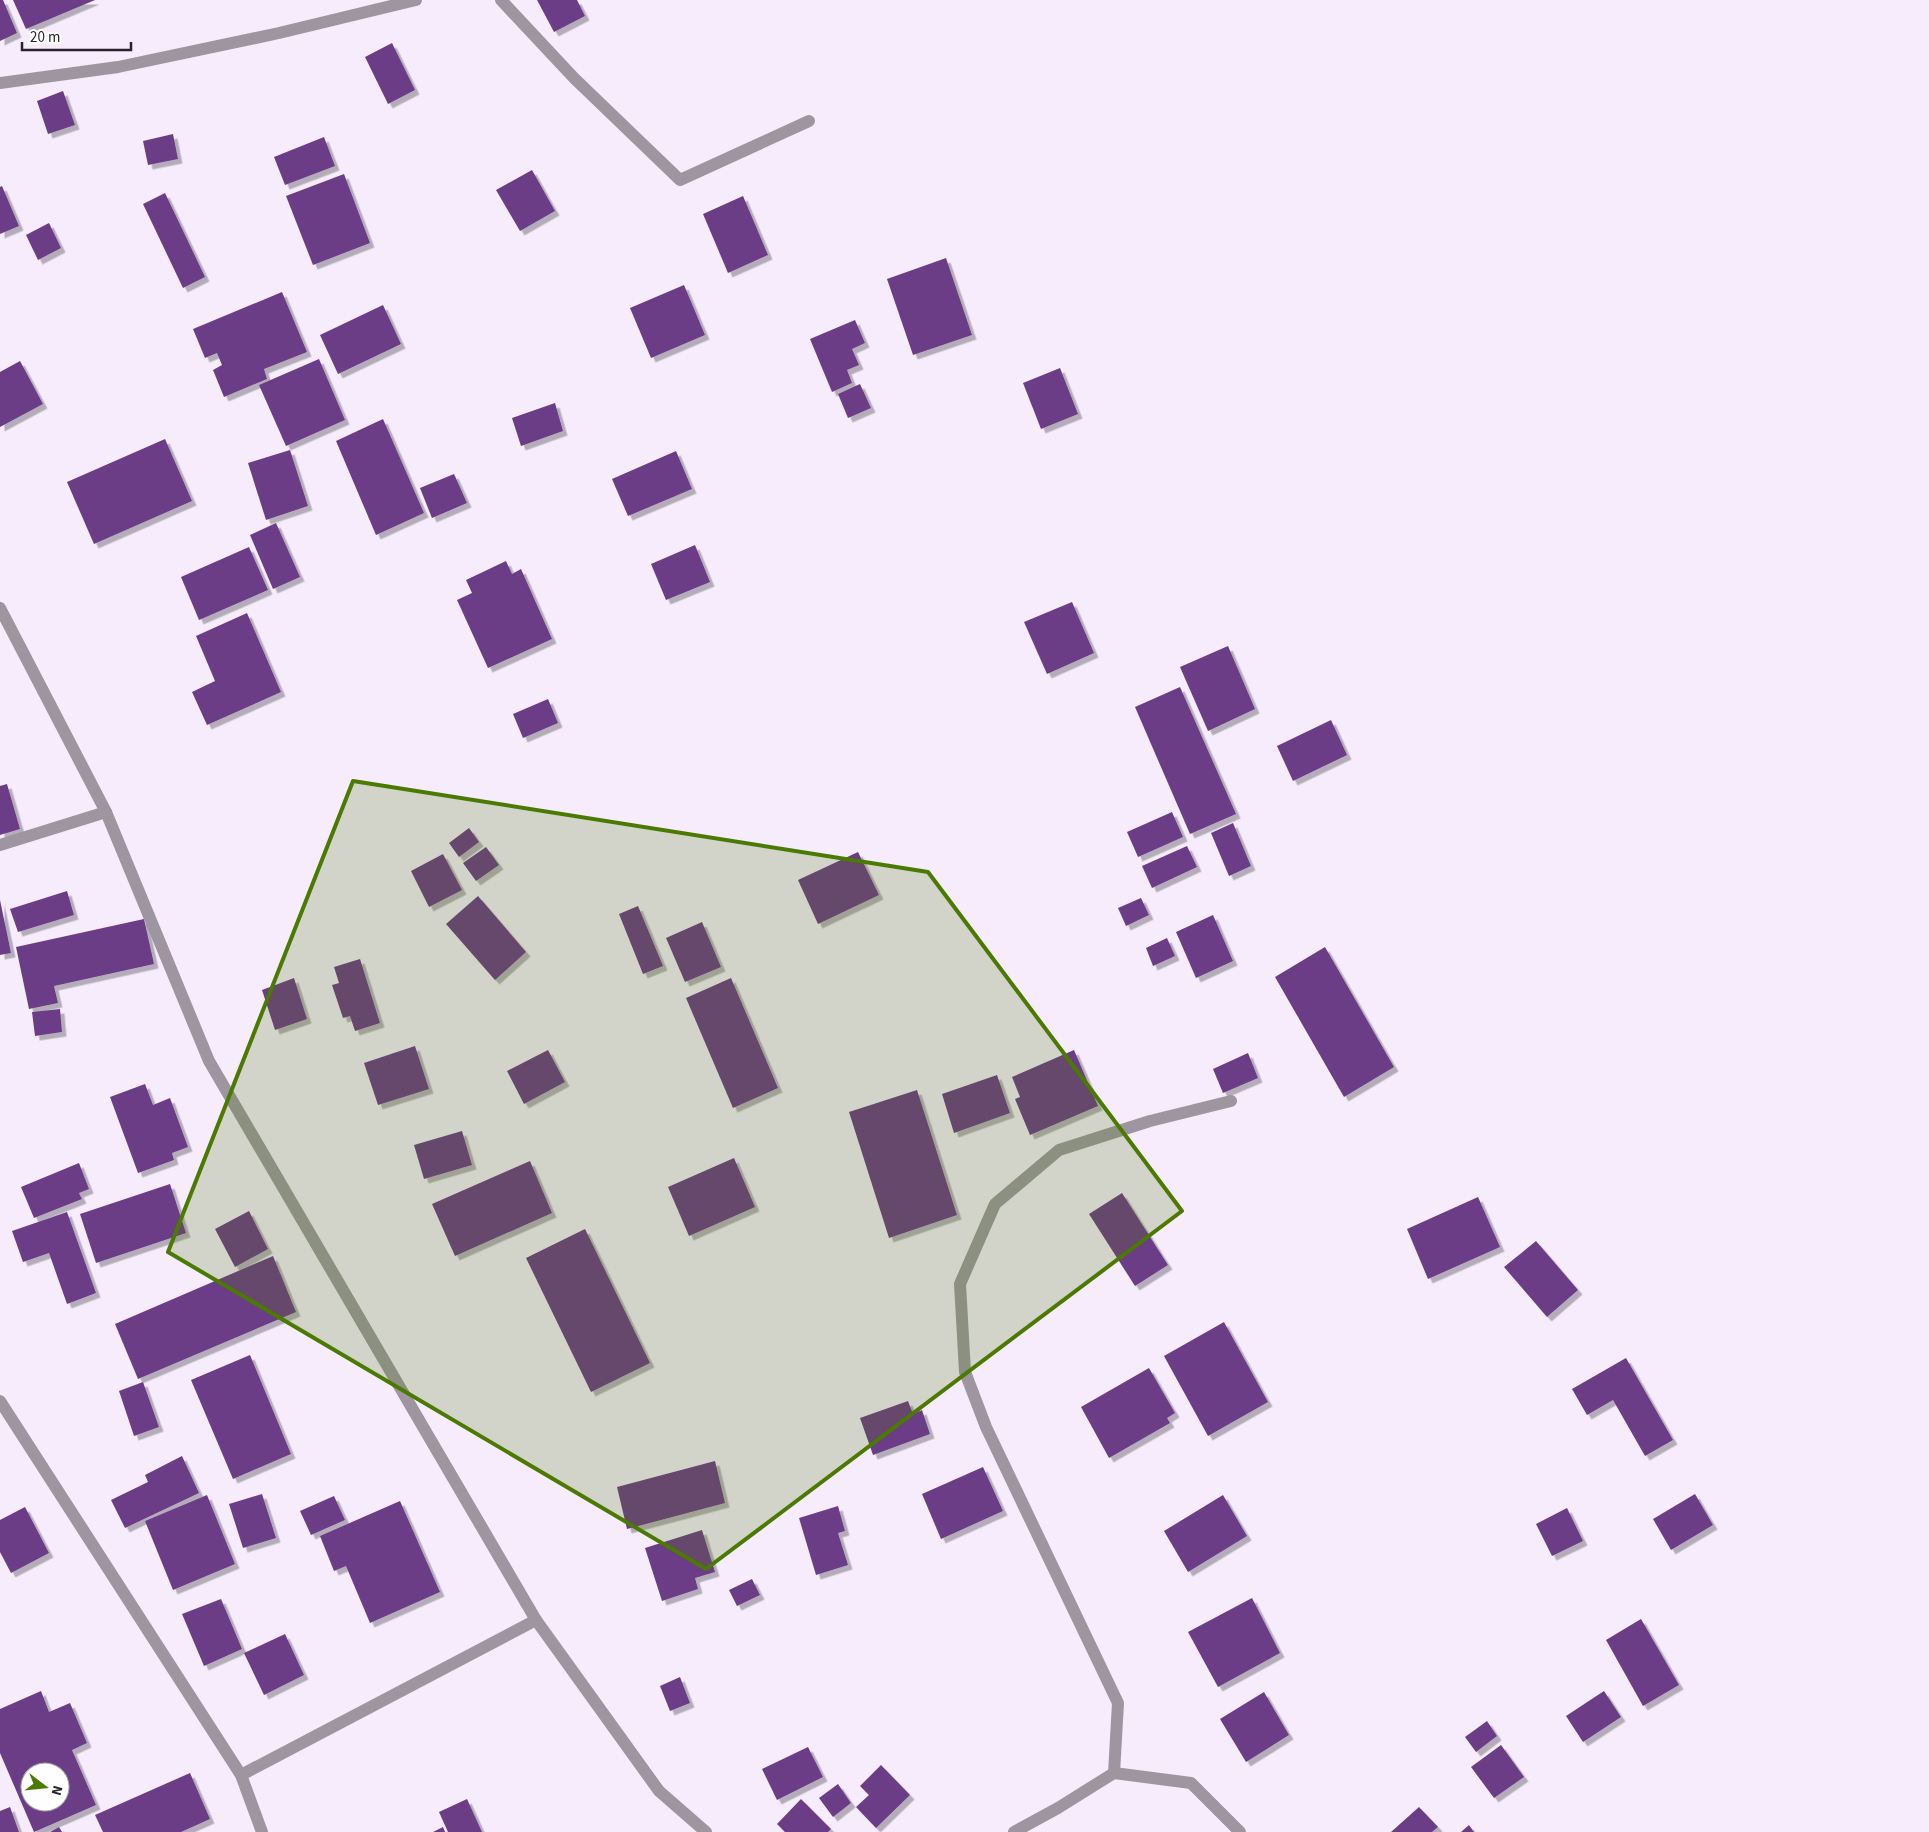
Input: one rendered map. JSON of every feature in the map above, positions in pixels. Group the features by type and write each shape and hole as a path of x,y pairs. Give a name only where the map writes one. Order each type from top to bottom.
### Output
{"street":[{"path":"0,83 118,67 279,33 416,0"},
{"path":"501,0 574,78 680,180 809,121"},
{"path":"0,608 106,812 209,1061 536,1620 659,1791 706,1832"},
{"path":"0,845 106,812"},
{"path":"1114,1772 1118,1703 982,1418 965,1372 960,1284 995,1204 1060,1150 1150,1120 1231,1101"},
{"path":"0,1401 241,1775 262,1832"},
{"path":"241,1775 536,1620"},
{"path":"1014,1832 1058,1808 1114,1772 1191,1782 1240,1832"}],"highlighted area":[{"path":"353,781 928,872 1182,1211 706,1569 168,1252"}],"building":[{"path":"0,0 3,0 17,33 0,41"},
{"path":"13,0 95,0 26,29"},
{"path":"537,0 577,0 585,16 554,32"},
{"path":"392,43 415,90 388,104 365,57"},
{"path":"63,91 75,125 48,134 37,101"},
{"path":"173,134 178,159 148,165 143,141"},
{"path":"324,137 335,166 285,185 274,157"},
{"path":"532,170 555,211 520,231 496,190"},
{"path":"344,174 370,243 313,265 286,196"},
{"path":"2,186 19,226 0,234 0,187"},
{"path":"165,193 205,277 183,288 143,204"},
{"path":"743,196 768,255 728,273 703,214"},
{"path":"49,223 61,248 38,260 26,235"},
{"path":"946,258 972,335 913,355 887,279"},
{"path":"684,285 705,335 651,358 630,308"},
{"path":"282,292 307,352 264,369 267,379 224,397 213,370 222,365 217,353 205,358 193,329"},
{"path":"383,305 401,344 338,374 320,335"},
{"path":"855,320 865,343 852,349 859,365 847,370 852,383 832,392 810,339"},
{"path":"319,359 345,420 286,446 259,385"},
{"path":"20,361 43,404 0,427 0,372"},
{"path":"1060,368 1078,414 1041,429 1023,383"},
{"path":"860,384 871,408 848,418 838,394"},
{"path":"555,403 563,431 521,446 512,418"},
{"path":"383,419 424,513 376,535 336,441"},
{"path":"165,439 192,501 94,544 67,482"},
{"path":"290,450 308,506 266,520 248,463"},
{"path":"676,451 692,489 628,516 612,479"},
{"path":"454,474 467,503 432,518 420,488"},
{"path":"276,523 300,577 273,589 250,535"},
{"path":"695,545 710,582 666,600 651,564"},
{"path":"249,547 268,590 199,620 181,577"},
{"path":"506,561 512,574 521,569 552,639 488,668 457,600 472,593 466,580"},
{"path":"1072,602 1094,653 1047,674 1024,622"},
{"path":"247,613 281,692 207,725 192,692 215,681 196,636"},
{"path":"1228,646 1255,709 1208,731 1180,667"},
{"path":"1180,687 1236,814 1190,834 1135,707"},
{"path":"548,699 558,723 523,738 513,714"},
{"path":"1331,720 1347,755 1293,781 1277,746"},
{"path":"7,784 20,829 0,835 0,786"},
{"path":"1172,812 1183,837 1138,857 1127,832"},
{"path":"1233,823 1251,866 1229,876 1211,833"},
{"path":"469,828 479,842 459,857 449,843"},
{"path":"1187,846 1197,867 1152,888 1142,866"},
{"path":"486,847 499,865 476,881 463,863"},
{"path":"858,852 879,895 818,924 798,880"},
{"path":"443,854 462,890 429,907 411,871"},
{"path":"67,891 74,915 18,932 10,909"},
{"path":"478,896 526,952 495,980 446,924"},
{"path":"1141,898 1149,915 1126,926 1118,908"},
{"path":"0,900 11,953 0,955"},
{"path":"638,906 663,966 643,974 619,914"},
{"path":"1213,915 1233,961 1196,978 1176,932"},
{"path":"144,919 154,964 54,986 58,1003 29,1009 16,947"},
{"path":"702,922 721,967 685,982 666,938"},
{"path":"1167,938 1175,956 1153,966 1146,948"},
{"path":"1325,947 1394,1067 1344,1097 1275,977"},
{"path":"360,959 380,1023 355,1031 350,1016 343,1018 332,985 339,983 334,967"},
{"path":"294,978 307,1019 275,1030 262,990"},
{"path":"731,978 778,1088 733,1108 686,998"},
{"path":"60,1009 62,1032 35,1036 32,1012"},
{"path":"415,1046 429,1089 378,1105 364,1063"},
{"path":"548,1050 565,1082 524,1104 507,1071"},
{"path":"1074,1050 1098,1106 1030,1135 1015,1099 1020,1097 1012,1077"},
{"path":"1248,1053 1258,1078 1223,1093 1213,1069"},
{"path":"997,1075 1010,1113 954,1133 942,1094"},
{"path":"145,1084 153,1105 170,1098 188,1147 172,1153 174,1160 138,1173 110,1097"},
{"path":"917,1090 957,1215 889,1238 849,1112"},
{"path":"462,1131 472,1165 424,1179 414,1145"},
{"path":"734,1158 755,1207 689,1236 668,1187"},
{"path":"530,1161 552,1213 455,1256 432,1204"},
{"path":"79,1163 89,1189 79,1193 82,1199 34,1218 21,1187"},
{"path":"170,1184 186,1233 96,1263 80,1214"},
{"path":"1122,1193 1168,1265 1135,1286 1089,1214"},
{"path":"1478,1197 1500,1247 1428,1279 1407,1229"},
{"path":"249,1211 268,1249 235,1267 215,1229"},
{"path":"67,1212 96,1293 67,1304 49,1253 23,1262 12,1231"},
{"path":"585,1229 650,1363 591,1392 526,1258"},
{"path":"1536,1241 1578,1290 1547,1317 1504,1267"},
{"path":"273,1256 296,1312 138,1379 115,1324"},
{"path":"1224,1322 1268,1402 1208,1436 1164,1356"},
{"path":"250,1355 291,1454 233,1479 191,1380"},
{"path":"1626,1358 1673,1440 1645,1456 1613,1400 1587,1415 1572,1389"},
{"path":"1149,1368 1175,1413 1167,1418 1170,1423 1109,1458 1081,1407"},
{"path":"143,1382 159,1427 134,1436 119,1391"},
{"path":"908,1401 913,1414 922,1410 930,1434 873,1455 860,1418"},
{"path":"182,1456 199,1493 125,1528 111,1500 148,1482 145,1475"},
{"path":"715,1461 725,1503 627,1529 617,1487"},
{"path":"983,1467 1003,1511 941,1539 922,1494"},
{"path":"262,1494 276,1538 243,1548 229,1504"},
{"path":"1695,1494 1713,1525 1671,1550 1653,1519"},
{"path":"207,1495 235,1564 173,1590 145,1521"},
{"path":"1223,1495 1247,1536 1188,1572 1164,1531"},
{"path":"334,1496 345,1520 311,1535 300,1511"},
{"path":"400,1501 440,1592 370,1623 346,1566 334,1571 320,1536"},
{"path":"838,1506 845,1531 838,1533 848,1565 816,1575 799,1518"},
{"path":"25,1507 49,1553 11,1573 0,1552 0,1520"},
{"path":"1567,1508 1583,1541 1552,1556 1536,1524"},
{"path":"702,1530 715,1572 695,1578 698,1589 662,1601 645,1548"},
{"path":"752,1579 760,1595 737,1606 729,1590"},
{"path":"1252,1598 1280,1653 1218,1687 1188,1632"},
{"path":"221,1599 242,1649 204,1666 182,1614"},
{"path":"1641,1619 1679,1685 1643,1706 1606,1640"},
{"path":"285,1634 304,1675 264,1695 244,1653"},
{"path":"680,1677 690,1703 670,1711 660,1686"},
{"path":"41,1691 49,1712 70,1703 87,1743 72,1750 96,1805 34,1832 25,1812 70,1812 70,1762 20,1762 20,1799 0,1753 0,1709"},
{"path":"1604,1691 1621,1717 1583,1742 1566,1716"},
{"path":"1264,1692 1289,1735 1246,1762 1220,1719"},
{"path":"1487,1721 1497,1736 1476,1752 1465,1737"},
{"path":"1501,1745 1524,1777 1494,1798 1471,1767"},
{"path":"808,1747 823,1777 777,1800 762,1769"},
{"path":"881,1765 910,1795 876,1828 856,1807 869,1795 860,1786"},
{"path":"190,1773 210,1819 181,1832 103,1832 95,1815"},
{"path":"838,1784 851,1803 833,1817 819,1798"},
{"path":"467,1799 482,1832 448,1832 439,1812"},
{"path":"801,1799 831,1829 828,1832 785,1832 777,1824"},
{"path":"10,1807 19,1832 0,1832 0,1811"},
{"path":"1419,1807 1438,1827 1432,1832 1391,1832"},
{"path":"1469,1825 1474,1832 1461,1832"},
{"path":"59,1827 62,1832 50,1832"},
{"path":"443,1827 445,1832 433,1832"}]}
